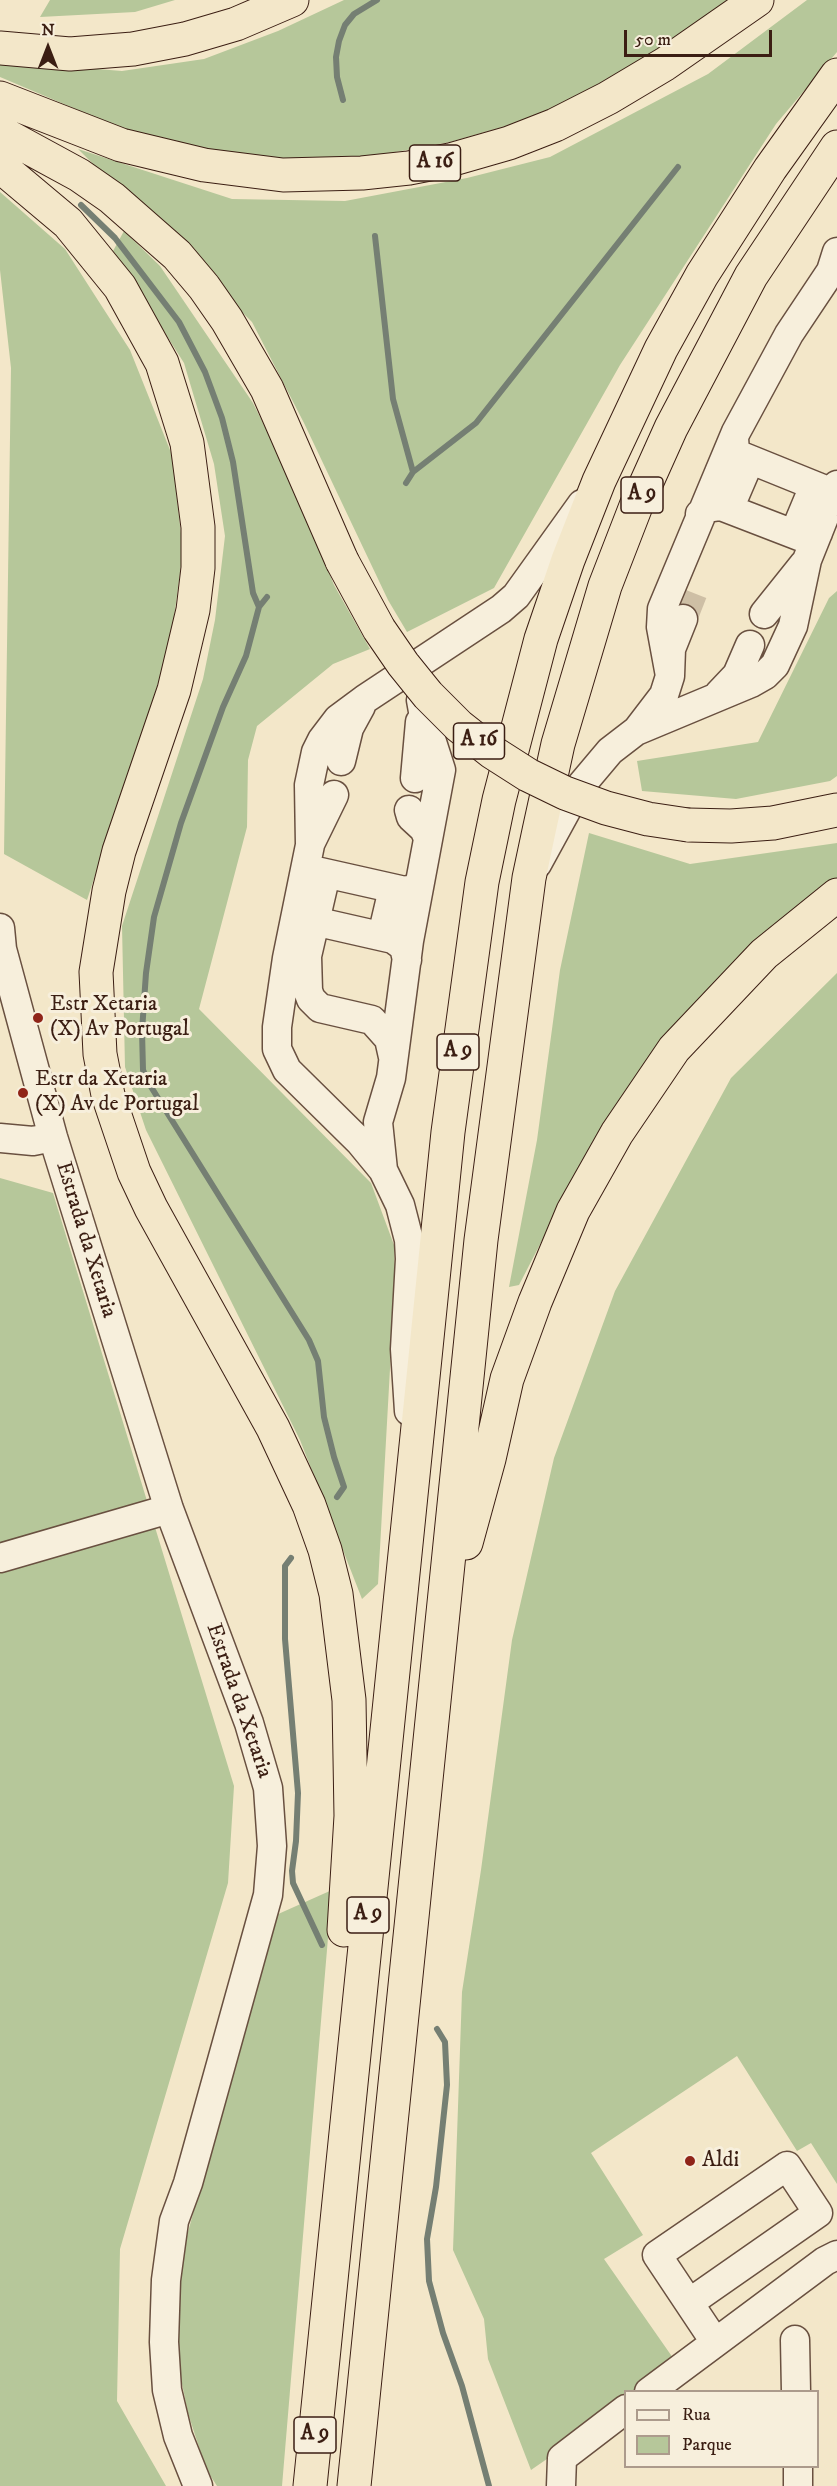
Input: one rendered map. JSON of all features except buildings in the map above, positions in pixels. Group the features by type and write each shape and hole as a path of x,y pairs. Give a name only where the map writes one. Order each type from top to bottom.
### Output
{"highway":[{"path":"0,48 70,54 133,49 185,39 236,24 292,0"},
{"name":"A 16","path":"0,98 121,145 204,165 242,171 303,175 362,173 409,168 450,160 555,125 608,98 665,64 757,0"},
{"name":"A 9","path":"310,2486 458,1049 482,882 515,730 541,639 599,481 661,349 702,275 770,169 837,75"},
{"name":"A 16","path":"0,132 80,175 112,198 177,255 204,287 238,336 267,388 342,561 379,629 428,695 492,752 528,775 575,797 648,819 688,825 731,826 773,823 837,810"},
{"name":"A 9","path":"354,2486 481,1240 529,878 558,744 605,586 636,506 676,419 751,276 837,147"},
{"path":"0,166 68,223 120,287 162,363 176,402 189,453 198,527 198,568 193,610 174,690 119,851 109,891 96,972 100,1054 108,1095 134,1172 151,1208 291,1466 321,1538 336,1594 345,1659 351,1750 348,1880 338,2012 345,2145"},
{"path":"441,1634 489,1459 507,1379 535,1302 573,1211 617,1133 674,1049 764,954 837,895"}],"street":[{"path":"729,509 742,449 783,344 831,271 837,252"},
{"path":"529,878 578,789 610,751 636,731 758,679 775,665 793,626 807,560 806,533 827,491 742,449"},
{"path":"670,676 661,617 700,514 742,449"},
{"path":"393,1057 389,1039 372,1020 320,1008 311,999 308,991 306,969 310,845 308,798 316,752 338,719 501,609 516,596 599,481"},
{"path":"700,514 714,505 806,533"},
{"path":"685,553 684,563 695,579 696,586"},
{"path":"764,614 807,560"},
{"path":"636,731 664,695 670,676 671,649 683,619"},
{"path":"415,778 418,766 421,700 425,679 433,665 458,636"},
{"path":"715,697 725,690 737,675 750,645"},
{"path":"342,761 349,728 365,699"},
{"path":"384,1170 378,1122 389,1090 407,960 441,770 421,700"},
{"path":"310,845 334,795"},
{"path":"409,810 411,817 424,829 428,838"},
{"path":"310,895 393,889 411,891 420,881"},
{"path":"382,936 393,889"},
{"path":"310,895 287,958 277,1027 278,1049 287,1070 360,1142 384,1170 400,1205 409,1240 411,1279 405,1349 413,1470"},
{"path":"310,895 382,936 400,942 404,947 407,960"},
{"name":"Estrada da Xetaria","path":"0,928 2,949 53,1137 169,1509 249,1723 268,1788 272,1846 268,1895 188,2183 174,2221 166,2280 164,2342 167,2390 178,2436 198,2486"},
{"path":"0,1138 33,1141 53,1137"},
{"path":"0,1558 169,1509"},
{"path":"689,2303 818,2214 787,2166 657,2255 689,2303 715,2342"},
{"path":"650,2390 825,2261 837,2255"},
{"path":"795,2340 796,2390"},
{"path":"561,2486 562,2458 624,2411"},
{"path":"798,2468 798,2486"}],"green space":[{"path":"50,0 175,0 135,12 40,17"},
{"path":"344,0 735,0 562,110 450,142 336,163 218,154 144,138 0,77 0,61 122,71 204,59 278,31"},
{"path":"807,0 837,0 837,52 776,124 620,365 494,588 407,632 388,600 304,423 252,322 78,149 232,199 345,201 467,178 550,157 708,74"},
{"path":"0,192 65,249 130,350 172,455 183,551 170,647 87,900 4,854 11,368 0,270"},
{"path":"124,231 160,266 253,403 293,483 334,585 370,649 333,664 257,726 248,760 247,827 199,1009 371,1183 394,1245 395,1279 378,1584 362,1599 300,1440 146,1130 125,1067 122,926 203,679 215,620 225,536 214,464 184,363 113,251"},
{"path":"837,591 837,776 830,781 736,799 642,791 637,761 758,742 829,598"},
{"path":"589,833 690,864 837,843 837,878 765,937 670,1038 595,1138 519,1285 509,1287 537,1140 560,970"},
{"path":"837,973 837,2184 811,2143 797,2151 737,2056 591,2153 643,2235 604,2259 680,2368 647,2390 624,2390 624,2406 531,2470 488,2359 484,2319 453,2250 462,1992 512,1640 554,1458 615,1291 731,1078"},
{"path":"0,1178 53,1193 234,1786 228,1883 120,2249 117,2401 166,2486 0,2486"},
{"path":"332,1890 282,2486 217,2486 206,2469 188,2413 173,2340 178,2268 276,1915"}],"waterway":[{"path":"343,100 337,77 336,57 339,41 345,25 354,14 377,0"},
{"path":"413,472 476,423 678,167"},
{"path":"81,205 115,238 179,322 205,372 222,418 233,462 253,593 259,607"},
{"path":"375,236 393,399 413,472 406,483"},
{"path":"267,597 259,607 246,656 223,707 181,823 154,917 146,973 142,1031 143,1070 148,1082 309,1340 318,1361 324,1417 344,1487 337,1497"},
{"path":"291,1558 285,1566 285,1639 298,1793 292,1871 293,1883 322,1945"},
{"path":"437,2029 445,2042 447,2085 436,2187 427,2239 429,2281 443,2333 462,2386 489,2486"}],"tunnel":[{"path":"683,619 696,586"}],"place":[{"name":"Estr Xetaria (X) Av Portugal","path":"38,1018"},
{"name":"Estr da Xetaria (X) Av de Portugal","path":"23,1093"},
{"name":"Aldi","path":"690,2161"}]}
